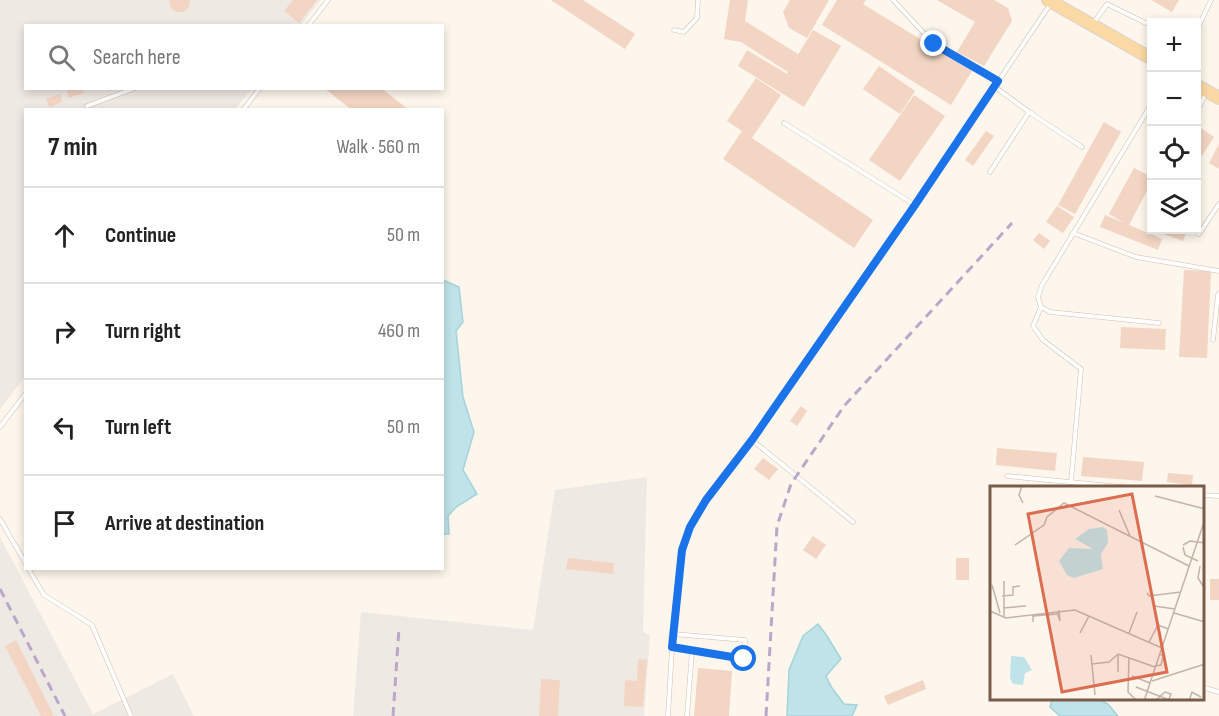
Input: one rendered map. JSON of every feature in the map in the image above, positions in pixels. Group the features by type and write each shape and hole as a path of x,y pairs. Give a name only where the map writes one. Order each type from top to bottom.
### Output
{"main road":[{"path":"1050,1 1147,56"}],"lane":[{"path":"309,24 327,0"},
{"path":"674,30 684,32 697,18 698,0"},
{"path":"893,0 934,44 998,81"},
{"path":"1201,23 1211,0"},
{"path":"668,716 673,634 682,550 690,527 706,500 752,440 915,205 1050,1"},
{"path":"1092,25 1107,4 1147,24"},
{"path":"995,87 1082,147"},
{"path":"87,106 130,90"},
{"path":"245,108 258,90"},
{"path":"1201,104 1208,91"},
{"path":"1071,482 1081,369 1043,340 1033,326 1041,307 1038,297 1042,285 1147,111"},
{"path":"990,172 1029,112"},
{"path":"784,123 915,205"},
{"path":"1201,231 1219,204"},
{"path":"1073,233 1136,257 1219,271"},
{"path":"1213,340 1219,293"},
{"path":"1041,307 1050,312 1159,323"},
{"path":"0,427 24,396"},
{"path":"752,440 853,522"},
{"path":"1006,476 1111,486"},
{"path":"1204,495 1219,496"},
{"path":"0,519 24,561"},
{"path":"29,570 44,595 92,625 131,716"},
{"path":"672,647 744,659 745,640 673,634"},
{"path":"687,716 692,651"},
{"path":"1204,687 1219,692"}],"shaded area":[{"path":"0,0 320,0 302,24 24,24 24,90 251,90 236,108 24,108 24,378 0,409"},
{"path":"647,477 643,631 650,636 644,716 353,716 361,612 533,630 555,490"},
{"path":"0,537 93,714 173,674 194,716 0,716"}],"water":[{"path":"444,280 459,287 463,322 456,331 463,397 474,432 463,470 477,494 456,507 448,516 449,534 444,534"},
{"path":"818,624 841,659 826,676 844,704 857,705 852,716 787,716 789,670 803,636"},
{"path":"1052,701 1102,701 1108,704 1118,716 1060,716 1050,707"}],"building":[{"path":"169,0 190,0 190,4 184,12 176,12 171,8"},
{"path":"293,0 317,0 299,23 284,11"},
{"path":"551,0 583,0 635,34 625,49"},
{"path":"730,0 748,0 745,21 798,54 791,66 813,30 841,46 804,107 738,66 747,50 787,74 788,72 741,42 724,39"},
{"path":"790,0 829,0 807,38 789,28 783,12"},
{"path":"837,0 866,0 863,4 972,71 951,105 822,25"},
{"path":"937,0 994,0 1008,8 1012,21 984,66 957,52 975,22"},
{"path":"1151,0 1179,0 1172,12"},
{"path":"879,66 915,91 900,114 863,89"},
{"path":"756,78 781,95 752,138 873,220 854,248 723,159 742,131 727,121"},
{"path":"66,90 83,90 84,93 69,98"},
{"path":"327,90 384,90 406,108 349,108"},
{"path":"60,94 62,102 49,107 46,99"},
{"path":"914,95 945,116 900,181 869,160"},
{"path":"1104,122 1121,132 1075,214 1058,205"},
{"path":"1201,128 1214,137 1201,155"},
{"path":"986,131 994,136 973,166 965,160"},
{"path":"1219,144 1219,169 1209,163"},
{"path":"1134,168 1147,174 1147,191 1129,225 1162,239 1158,250 1100,227 1105,215 1124,223 1109,214"},
{"path":"1057,206 1074,217 1063,233 1046,222"},
{"path":"1039,233 1050,241 1044,249 1033,240"},
{"path":"1164,234 1186,234 1183,241"},
{"path":"1184,270 1211,271 1207,358 1179,357"},
{"path":"1121,327 1166,329 1165,350 1120,348"},
{"path":"801,406 807,411 797,426 790,421"},
{"path":"997,448 1057,453 1055,471 996,465"},
{"path":"1083,457 1144,462 1142,481 1081,476"},
{"path":"763,458 778,469 769,480 754,469"},
{"path":"1168,473 1193,475 1192,485 1167,482"},
{"path":"813,536 826,545 816,559 803,550"},
{"path":"568,558 614,563 613,574 566,569"},
{"path":"956,558 969,558 969,580 956,580"},
{"path":"1210,579 1219,579 1219,600 1210,600"},
{"path":"16,640 54,716 41,716 5,646"},
{"path":"638,659 647,660 643,707 624,706 625,680 637,681"},
{"path":"698,668 732,671 729,716 694,716"},
{"path":"541,679 560,680 558,716 539,716"},
{"path":"923,680 926,689 888,705 884,696"}],"railway":[{"path":"766,716 777,526 791,484 844,406 1012,223"},
{"path":"0,589 65,716"},
{"path":"393,716 399,628"}],"route":[{"path":"744,659 672,647 682,550 690,527 706,500 752,440 998,81 934,44"}]}
